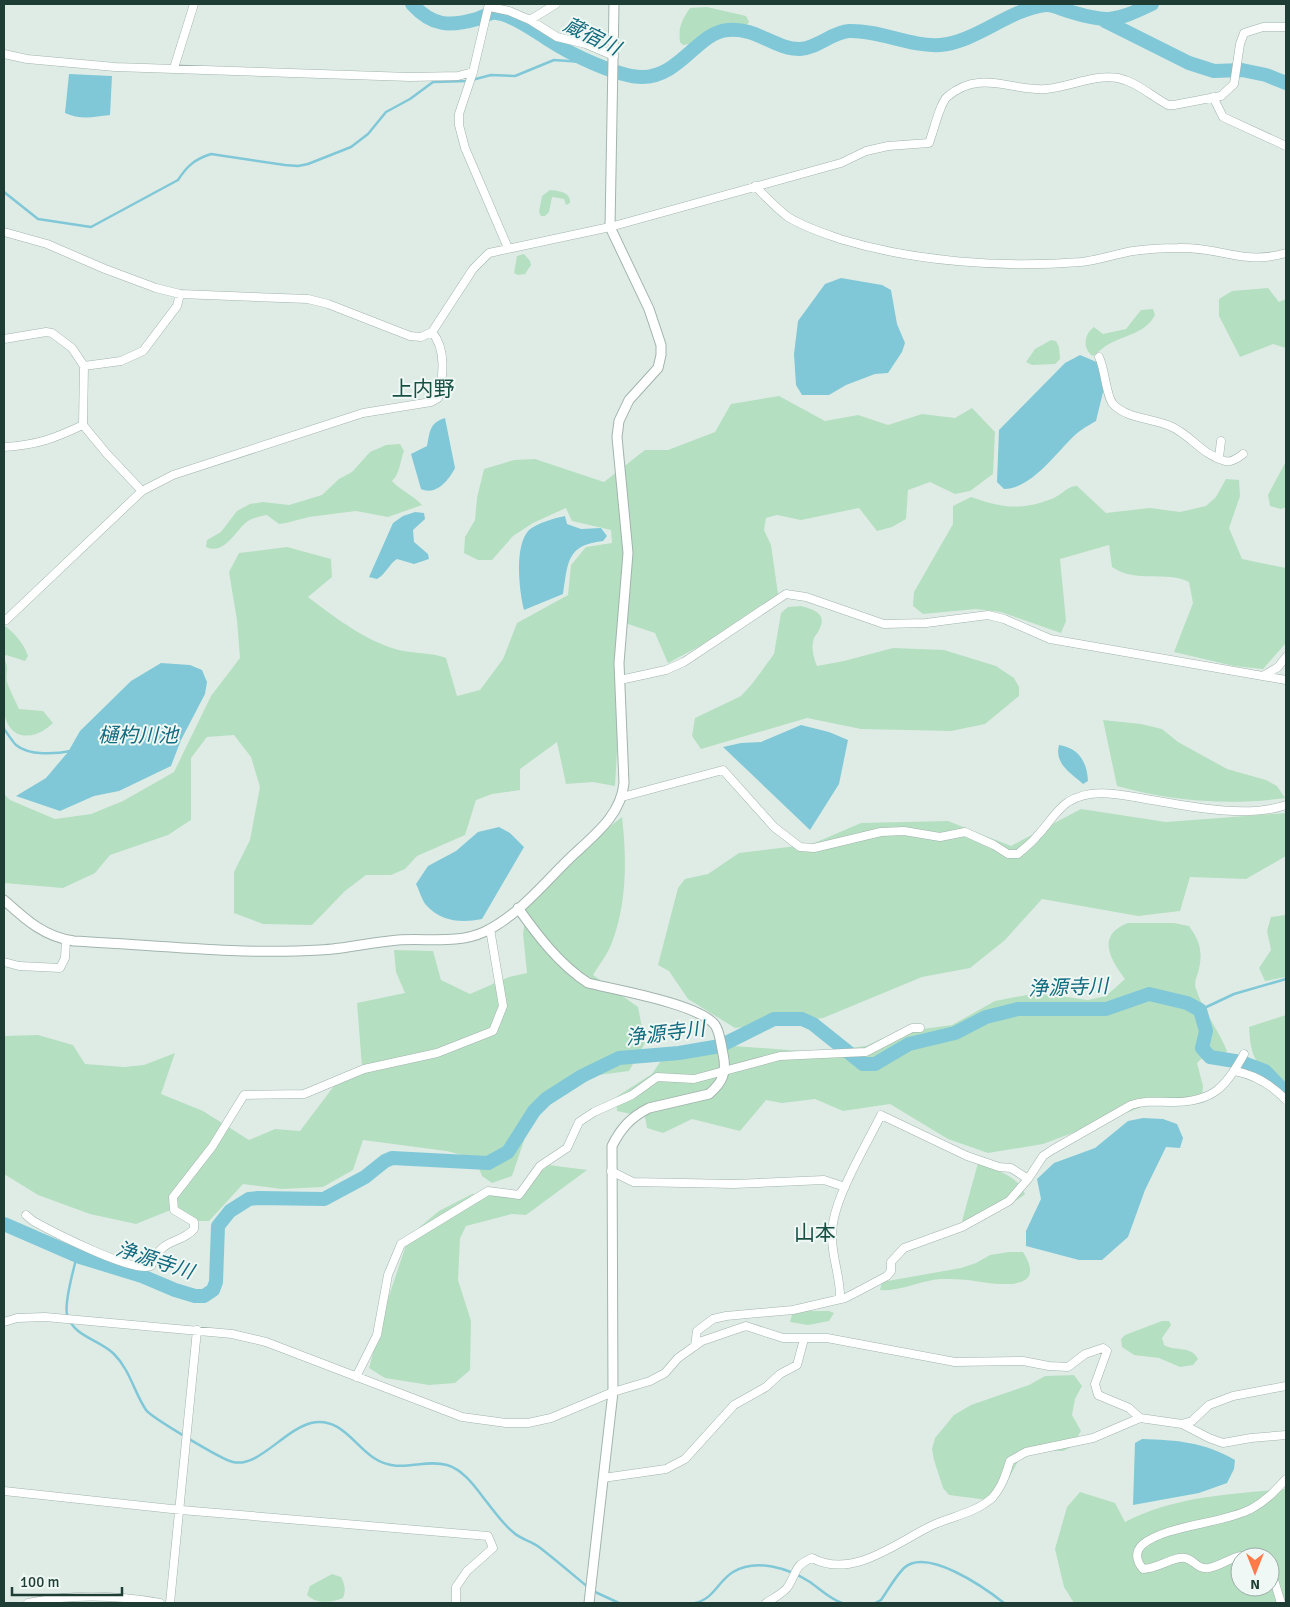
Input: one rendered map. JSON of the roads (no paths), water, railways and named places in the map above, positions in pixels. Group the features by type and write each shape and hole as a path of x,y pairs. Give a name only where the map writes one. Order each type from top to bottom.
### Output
{"street":[{"path":"174,68 194,4"},
{"path":"530,20 556,4"},
{"path":"4,900 31,925 49,935 66,940 265,951 321,950 400,940 461,939 490,928 518,908 602,827 618,808 622,797 619,663 628,553 618,456 619,420 629,400 658,368 661,345 649,309 610,227 614,4"},
{"path":"508,248 459,134 459,114 473,72 490,5 530,20 557,37 586,44 614,56"},
{"path":"4,232 47,244 122,276 156,288 180,294 308,299 328,304 410,336 421,337 432,332 480,260 489,253 610,227 841,163 873,149 929,143 945,98 958,89 974,84 995,82 1042,89 1117,78 1132,82 1168,105 1221,96 1234,84 1240,44 1244,33 1263,27 1286,27"},
{"path":"4,54 27,59 115,67 410,77 458,76 473,72"},
{"path":"1213,97 1223,117 1286,146"},
{"path":"755,186 788,216 814,230 861,245 933,260 1080,262 1132,251 1180,247 1221,252 1240,258 1254,259 1270,258 1286,253"},
{"path":"84,366 121,361 143,351 177,306 180,294"},
{"path":"4,339 37,332 52,333 72,348 84,366 83,425 142,491"},
{"path":"6,620 142,491 173,475 363,413 431,402 438,398 442,383 442,352 432,332"},
{"path":"1099,356 1104,366 1110,401 1114,406 1131,415 1170,426 1180,431 1201,449 1225,461 1231,461 1242,454"},
{"path":"4,447 31,445 53,439 83,425"},
{"path":"1219,457 1221,441"},
{"path":"620,680 666,670 684,662 786,594 806,597 884,624 926,623 988,615 1004,619 1050,640 1286,680"},
{"path":"1263,676 1278,667 1286,657"},
{"path":"622,797 723,770 774,827 800,847 814,848 881,832 904,831 940,837 965,832 994,845 1008,854 1018,854 1037,837 1056,813 1069,802 1087,795 1111,792 1212,809 1268,811 1286,805"},
{"path":"518,908 549,948 575,974 588,983 693,1011 711,1021 719,1034 725,1067 717,1088 709,1094 649,1108 626,1123 612,1146 613,1392 589,1603"},
{"path":"26,1215 33,1221 95,1251 147,1268 151,1266 154,1258 165,1245 194,1229 194,1222 174,1210 173,1197 212,1146 244,1095 304,1094 364,1069 436,1053 492,1031 503,1006 490,928"},
{"path":"4,962 50,970 60,968 65,958 66,940"},
{"path":"356,1377 377,1335 388,1275 401,1244 488,1191 519,1195 540,1166 567,1148 579,1122 594,1112 632,1095 657,1076 694,1079 725,1067 780,1056 866,1052 912,1028 920,1028"},
{"path":"695,1346 697,1331 713,1319 792,1310 840,1299 886,1276 891,1271 891,1262 904,1248 962,1227 1009,1201 1048,1153 1131,1105 1143,1101 1175,1102 1204,1098 1227,1084 1244,1054"},
{"path":"1235,1070 1253,1076 1277,1090 1286,1100"},
{"path":"840,1299 832,1235 833,1218 881,1115 962,1153 999,1167 1011,1168 1028,1179"},
{"path":"611,1172 633,1182 734,1184 824,1180 846,1187"},
{"path":"4,1322 17,1318 45,1317 232,1334 266,1342 462,1417 506,1423 528,1423 551,1418 613,1392 650,1381 665,1372 678,1358 702,1341 746,1326 773,1336 804,1339 827,1338 955,1362 1023,1361 1068,1367 1085,1354 1103,1348 1107,1351 1106,1358 1096,1378 1095,1390 1098,1395 1129,1408 1140,1418"},
{"path":"170,1603 181,1510 197,1330"},
{"path":"604,1478 666,1469 685,1459 734,1404 766,1387 780,1374 797,1365 804,1339"},
{"path":"1182,1424 1192,1421 1209,1405 1233,1396 1286,1386"},
{"path":"766,1603 790,1585 794,1571 801,1563 812,1558 828,1565 841,1565 881,1554 934,1525 979,1507 1000,1489 1010,1460 1026,1452 1094,1438 1140,1418 1182,1424 1208,1438 1223,1443 1286,1435"},
{"path":"1230,1558 1208,1568 1200,1568 1186,1558 1178,1558 1153,1569 1143,1569 1137,1562 1137,1553 1142,1545 1174,1531 1218,1521 1251,1509 1270,1498 1286,1480"},
{"path":"4,1492 181,1510 488,1536 492,1548 467,1571 456,1587 456,1603"},
{"path":"28,1603 48,1599 97,1597 129,1598 160,1603"}],"water":[{"path":"69,74 112,76 110,115 82,117 65,113"},
{"path":"841,278 882,285 891,290 897,324 905,343 902,352 888,373 875,374 846,385 829,395 802,395 796,385 794,354 798,321 825,284"},
{"path":"1080,355 1099,363 1104,388 1096,421 1076,434 1033,477 1024,483 1004,489 997,482 999,430 1065,363"},
{"path":"445,418 455,468 446,482 437,489 427,491 421,489 411,454 427,446 433,425"},
{"path":"415,512 424,513 425,519 413,530 414,542 428,554 429,559 414,564 397,559 377,579 369,577 393,523 403,516"},
{"path":"565,516 567,524 581,529 601,528 607,536 603,541 591,543 575,551 568,565 563,594 524,610 519,568 521,546 524,537 529,530 537,525"},
{"name":"樋杓川池","path":"161,663 190,665 202,670 207,682 205,694 181,740 171,766 119,791 94,796 60,811 16,796 46,778 68,752 80,731 131,681"},
{"path":"801,725 829,732 848,740 839,784 810,830 723,747 741,743 761,742"},
{"path":"1059,745 1072,749 1081,757 1086,768 1088,781 1083,784 1065,768 1059,758"},
{"path":"499,827 510,833 524,847 482,919 452,920 432,911 426,905 416,884 428,866 456,851 478,832"},
{"path":"1143,1118 1163,1119 1177,1124 1183,1138 1180,1148 1166,1147 1145,1190 1128,1237 1102,1260 1079,1260 1026,1246 1026,1231 1041,1199 1037,1179 1054,1163 1095,1148 1128,1121"},
{"path":"1142,1439 1179,1441 1212,1449 1235,1460 1234,1469 1227,1483 1199,1493 1133,1505 1135,1443"}],"waterway":[{"name":"蔵宿川","path":"412,4 434,21 449,24 467,22 492,13 502,14 531,28 558,46 594,64 620,73 642,77 655,75 667,70 707,38 728,30 747,32 782,46 800,49 813,46 837,34 849,31 872,33 917,44 940,45 953,43 1018,13 1045,5 1093,18 1111,19 1152,4"},
{"path":"1105,21 1189,63 1214,71 1242,70 1266,75 1286,83"},
{"path":"4,192 38,219 91,227 178,180 192,164 200,158 211,154 285,165 298,166 308,164 351,147 368,134 386,112 410,99 433,82 468,81 491,75 515,76 554,60 596,63"},
{"path":"4,729 21,749 35,753 71,751"},
{"path":"1200,1010 1234,994 1286,979"},
{"name":"浄源寺川","path":"4,1224 80,1257 142,1276 175,1290 195,1296 204,1296 213,1290 216,1282 218,1226 230,1211 249,1199 324,1199 365,1177 385,1161 392,1158 488,1163 508,1152 534,1111 546,1099 582,1076 619,1058 679,1053 720,1046 774,1019 802,1019 813,1024 863,1064 875,1064 909,1044 955,1033 986,1017 1018,1009 1106,1009 1149,994 1187,1003 1200,1010 1206,1031 1202,1048 1210,1057 1241,1062 1265,1071 1286,1093"},
{"path":"77,1255 66,1308 70,1322 81,1333 114,1354 124,1367 146,1410 160,1421 202,1447 233,1462 252,1459 301,1427 321,1422 330,1424 346,1433 374,1458 383,1463 402,1466 438,1463 453,1467 469,1480 513,1532 539,1547 589,1588"},
{"path":"875,1603 881,1600 904,1568 914,1563 927,1562 956,1572 984,1588 1004,1603"},
{"path":"695,1603 707,1598 733,1572 742,1568 762,1565 782,1569 801,1577 842,1603"},
{"path":"593,1591 619,1603"}],"district":[{"name":"上内野","path":"423,389"},
{"name":"山本","path":"815,1233"}]}
